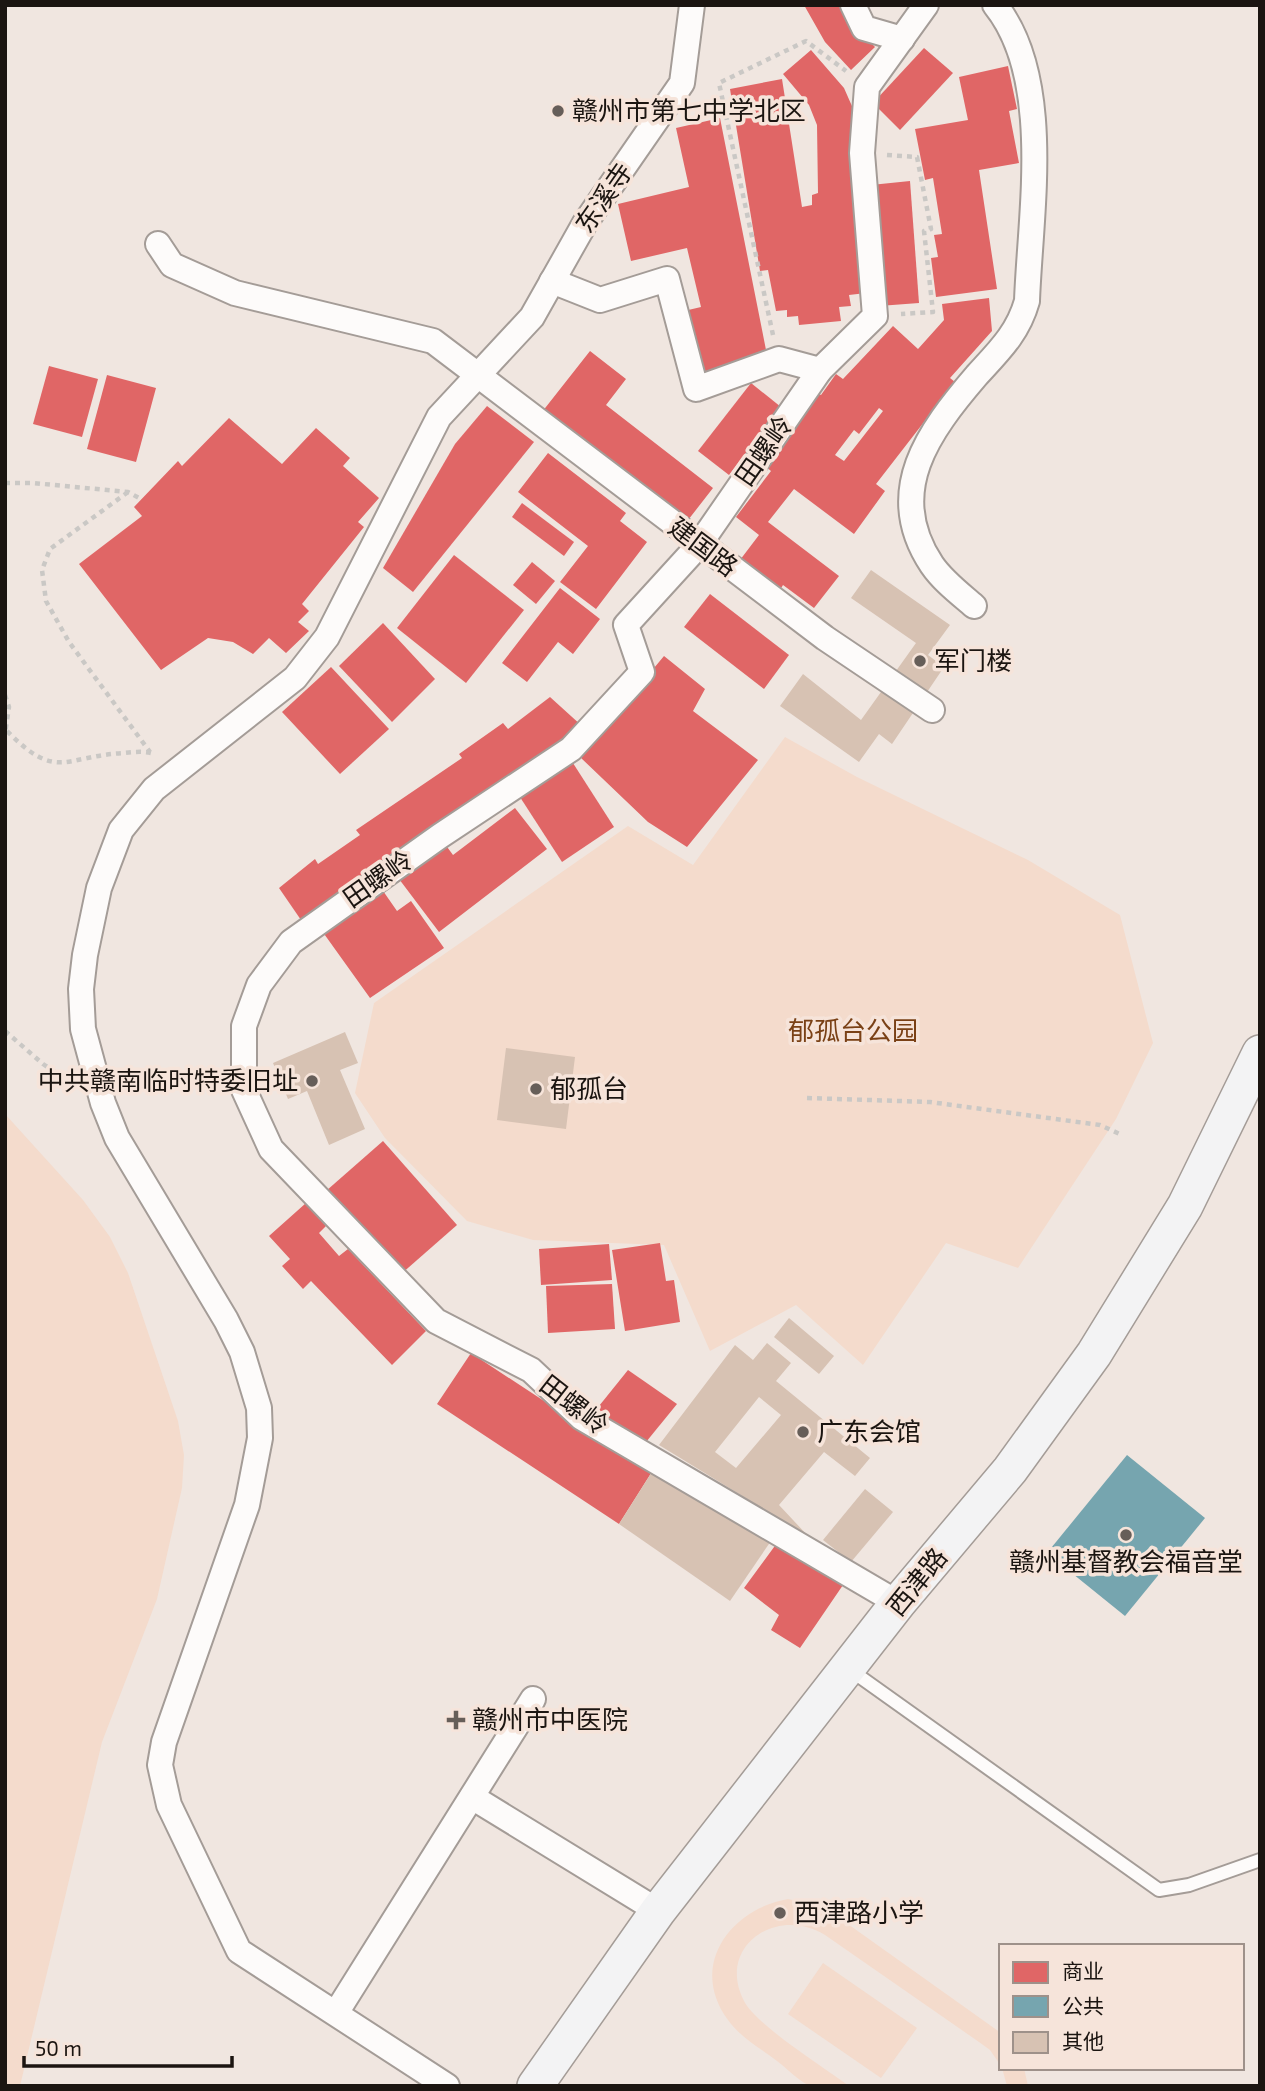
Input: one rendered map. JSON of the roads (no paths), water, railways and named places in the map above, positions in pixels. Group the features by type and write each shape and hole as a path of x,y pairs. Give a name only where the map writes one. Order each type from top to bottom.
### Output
{"main road":[{"name":"西津路","path":"535,2086 658,1911 898,1603 1010,1470 1094,1354 1185,1206 1260,1053"}],"street":[{"name":"东溪寺","path":"447,2086 239,1951 169,1805 160,1765 164,1742 247,1505 260,1438 259,1408 242,1352 117,1138 103,1103 83,1029 81,989 85,955 99,888 121,830 135,810 169,776 278,692 313,658 340,615 439,418 532,317 585,223 682,83 692,5"},
{"path":"853,5 864,28 902,38 926,5"},
{"path":"974,606 931,564 913,520 911,497 920,453 975,377 1010,339 1021,323 1027,301 1036,159 1026,72 1017,42 995,5"},
{"name":"田螺岭","path":"898,1603 582,1418 531,1370 436,1321 271,1149 244,1090 244,1026 259,985 291,942 440,835 571,750 642,672 626,625 699,545 820,370 875,316 862,153 867,87 902,38"},
{"name":"建国路","path":"158,244 173,265 236,293 433,341 825,639 932,710"},
{"path":"552,281 600,300 667,279 696,389 779,359 820,370"},
{"path":"336,2013 533,1699"},
{"path":"472,1797 658,1911"}],"lane":[{"path":"849,1669 1158,1889 1189,1885 1260,1860"}],"place":[{"name":"赣州市第七中学北区","path":"558,111"},
{"name":"军门楼","path":"920,661"},
{"name":"中共赣南临时特委旧址","path":"312,1081"},
{"name":"郁孤台","path":"536,1089"},
{"name":"广东会馆","path":"803,1432"},
{"name":"赣州基督教会福音堂","path":"1126,1535"},
{"name":"赣州市中医院","path":"456,1720"},
{"name":"西津路小学","path":"780,1913"}],"park label":[{"name":"郁孤台公园","path":"853,1031"}]}
